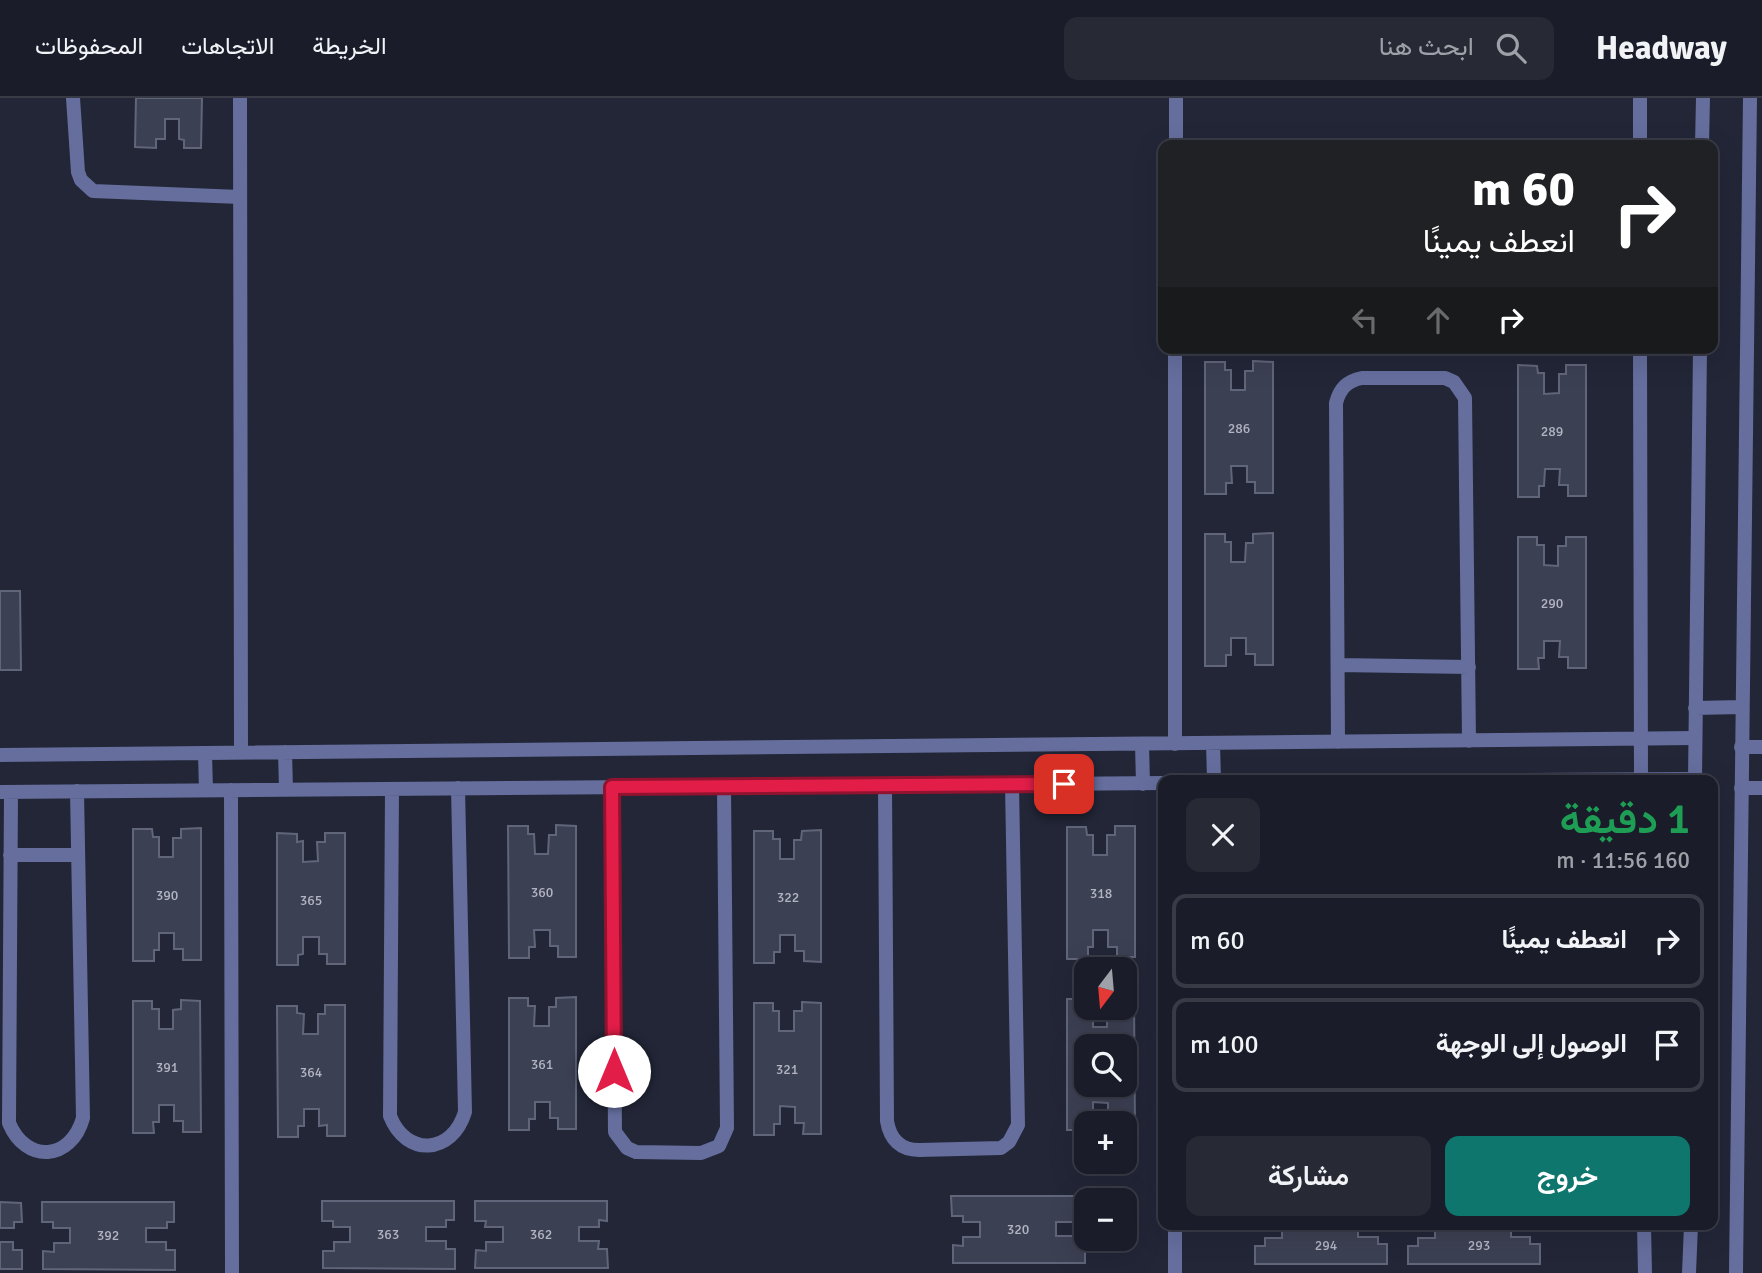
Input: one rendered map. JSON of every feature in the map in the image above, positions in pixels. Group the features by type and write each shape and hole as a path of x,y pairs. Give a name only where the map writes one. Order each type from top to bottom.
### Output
{"street":[{"path":"73,98 78,172 81,180 93,191 240,197"},
{"path":"240,98 241,752"},
{"path":"1176,98 1176,140"},
{"path":"1640,98 1640,140"},
{"path":"1702,140 1703,98"},
{"path":"1736,1273 1750,98"},
{"path":"1175,354 1175,744"},
{"path":"1640,354 1641,775"},
{"path":"1695,775 1700,354"},
{"path":"1338,742 1336,403 1339,393 1353,380 1362,378 1435,378 1454,382 1461,389 1466,407 1469,741"},
{"path":"1338,665 1469,667"},
{"path":"1695,708 1741,707"},
{"path":"0,755 1695,738"},
{"path":"1213,743 1214,775"},
{"path":"1142,744 1143,784"},
{"path":"1741,747 1762,747"},
{"path":"285,752 286,789"},
{"path":"205,753 206,790"},
{"path":"76,791 83,1118 80,1131 72,1142 61,1149 34,1151 23,1145 14,1135 9,1123 10,855 5,792 76,791 231,790 286,789 1158,783"},
{"path":"885,785 887,1121 893,1140 909,1150 991,1150 1009,1142 1018,1125 1012,784"},
{"path":"612,787 615,1132 627,1148 636,1152 701,1153 719,1146 725,1138 727,1128 724,786"},
{"path":"392,789 390,1116 395,1128 404,1138 429,1146 453,1135 461,1124 464,1112 458,788"},
{"path":"1741,788 1762,788"},
{"path":"231,790 232,1273"},
{"path":"10,855 78,855"},
{"path":"1175,1230 1175,1273"},
{"path":"1644,1230 1645,1273"},
{"path":"1689,1273 1691,1230"}],"building":[{"path":"136,98 202,98 201,148 184,148 184,140 179,139 179,119 165,119 165,139 156,139 156,148 135,147"},
{"path":"1253,361 1273,362 1273,493 1255,493 1255,482 1247,482 1247,466 1231,466 1232,483 1226,483 1226,494 1205,494 1205,362 1225,362 1225,370 1231,370 1231,390 1245,390 1245,371 1253,371"},
{"path":"1518,365 1537,366 1538,373 1544,373 1544,394 1559,393 1559,374 1566,374 1566,365 1586,365 1586,496 1568,496 1568,485 1559,485 1560,469 1545,469 1544,486 1539,486 1539,497 1518,497"},
{"path":"1273,533 1273,665 1255,665 1255,654 1246,654 1246,638 1231,638 1231,655 1226,655 1226,666 1205,666 1205,534 1225,534 1225,542 1231,542 1231,562 1245,562 1246,543 1253,543 1253,534"},
{"path":"1518,537 1537,537 1537,545 1544,545 1544,565 1558,566 1558,546 1566,546 1566,537 1586,537 1586,668 1568,668 1568,657 1559,657 1560,641 1544,641 1544,658 1538,658 1539,669 1518,669"},
{"path":"0,591 20,591 21,670 0,670"},
{"path":"556,825 576,826 576,957 558,957 558,946 550,946 550,930 534,930 535,947 529,947 529,958 509,958 508,826 528,826 528,834 534,834 535,854 548,854 549,835 556,835"},
{"path":"1115,826 1135,826 1135,957 1117,957 1117,947 1108,947 1108,930 1093,930 1093,947 1088,947 1088,957 1067,959 1067,827 1086,827 1087,835 1093,835 1093,855 1107,855 1107,835 1115,835"},
{"path":"201,828 201,960 183,960 183,949 174,949 174,933 159,933 159,950 154,950 154,961 133,961 133,829 152,829 153,837 159,837 159,857 173,857 173,838 181,838 181,829"},
{"path":"821,830 821,962 804,961 804,951 795,951 795,935 780,935 780,952 774,952 774,963 754,963 754,831 773,831 773,839 780,839 780,859 794,859 794,840 801,840 802,831"},
{"path":"277,833 297,834 297,842 303,841 303,862 318,861 317,842 325,842 325,833 345,833 345,964 327,964 327,954 319,954 319,937 303,937 303,954 298,955 298,965 277,965"},
{"path":"576,997 576,1129 558,1129 558,1118 550,1118 550,1102 535,1102 535,1119 529,1119 529,1130 509,1130 509,998 528,998 528,1006 535,1006 534,1026 549,1026 549,1007 556,1007 556,998"},
{"path":"1067,999 1074,999 1074,1020 1093,1020 1093,1027 1107,1027 1107,1020 1134,1020 1134,1034 1074,1034 1074,1097 1135,1097 1135,1111 1108,1111 1108,1103 1093,1102 1093,1111 1074,1111 1074,1130 1067,1130"},
{"path":"181,1000 200,1001 201,1132 183,1132 183,1121 174,1121 174,1105 159,1105 159,1122 153,1122 154,1133 133,1133 133,1001 152,1001 152,1009 159,1009 159,1029 173,1029 173,1010 181,1009"},
{"path":"802,1002 821,1003 821,1134 803,1134 804,1123 795,1123 795,1107 780,1106 780,1124 774,1124 774,1135 754,1135 754,1003 773,1003 773,1011 779,1011 779,1031 794,1031 794,1011 802,1011"},
{"path":"325,1005 345,1005 345,1136 327,1136 327,1125 319,1126 319,1109 304,1109 304,1126 298,1126 298,1137 278,1137 277,1006 297,1006 297,1013 304,1014 303,1034 318,1034 318,1014 325,1014"},
{"path":"951,1196 1074,1196 1074,1222 1056,1222 1056,1236 1074,1236 1074,1251 1085,1251 1085,1263 953,1263 953,1245 963,1246 963,1237 980,1237 980,1222 963,1222 963,1216 952,1216"},
{"path":"322,1201 454,1201 454,1220 446,1220 446,1227 426,1227 426,1241 446,1241 446,1249 455,1249 455,1269 323,1268 323,1251 334,1251 334,1242 350,1242 350,1227 333,1227 333,1221 322,1221"},
{"path":"475,1201 607,1201 607,1221 599,1220 599,1227 579,1227 579,1241 599,1241 598,1249 607,1249 608,1268 475,1268 476,1250 486,1251 486,1242 503,1242 503,1227 485,1227 486,1221 475,1221"},
{"path":"0,1202 21,1203 22,1222 14,1222 14,1228 0,1228"},
{"path":"42,1202 174,1202 174,1222 167,1222 167,1228 146,1228 146,1242 166,1242 166,1250 175,1250 175,1270 43,1269 43,1251 54,1252 54,1243 70,1243 70,1228 53,1228 53,1222 42,1222"},
{"path":"1282,1230 1358,1230 1358,1237 1378,1237 1378,1244 1387,1244 1387,1264 1255,1264 1255,1246 1265,1246 1265,1238 1282,1238"},
{"path":"1435,1230 1511,1230 1511,1237 1530,1237 1530,1244 1540,1244 1540,1264 1408,1264 1408,1246 1418,1246 1418,1238 1435,1238"},
{"path":"0,1242 13,1242 13,1250 22,1250 22,1269 0,1269"}],"route":[{"path":"614,1071 612,787 1064,784"}]}
